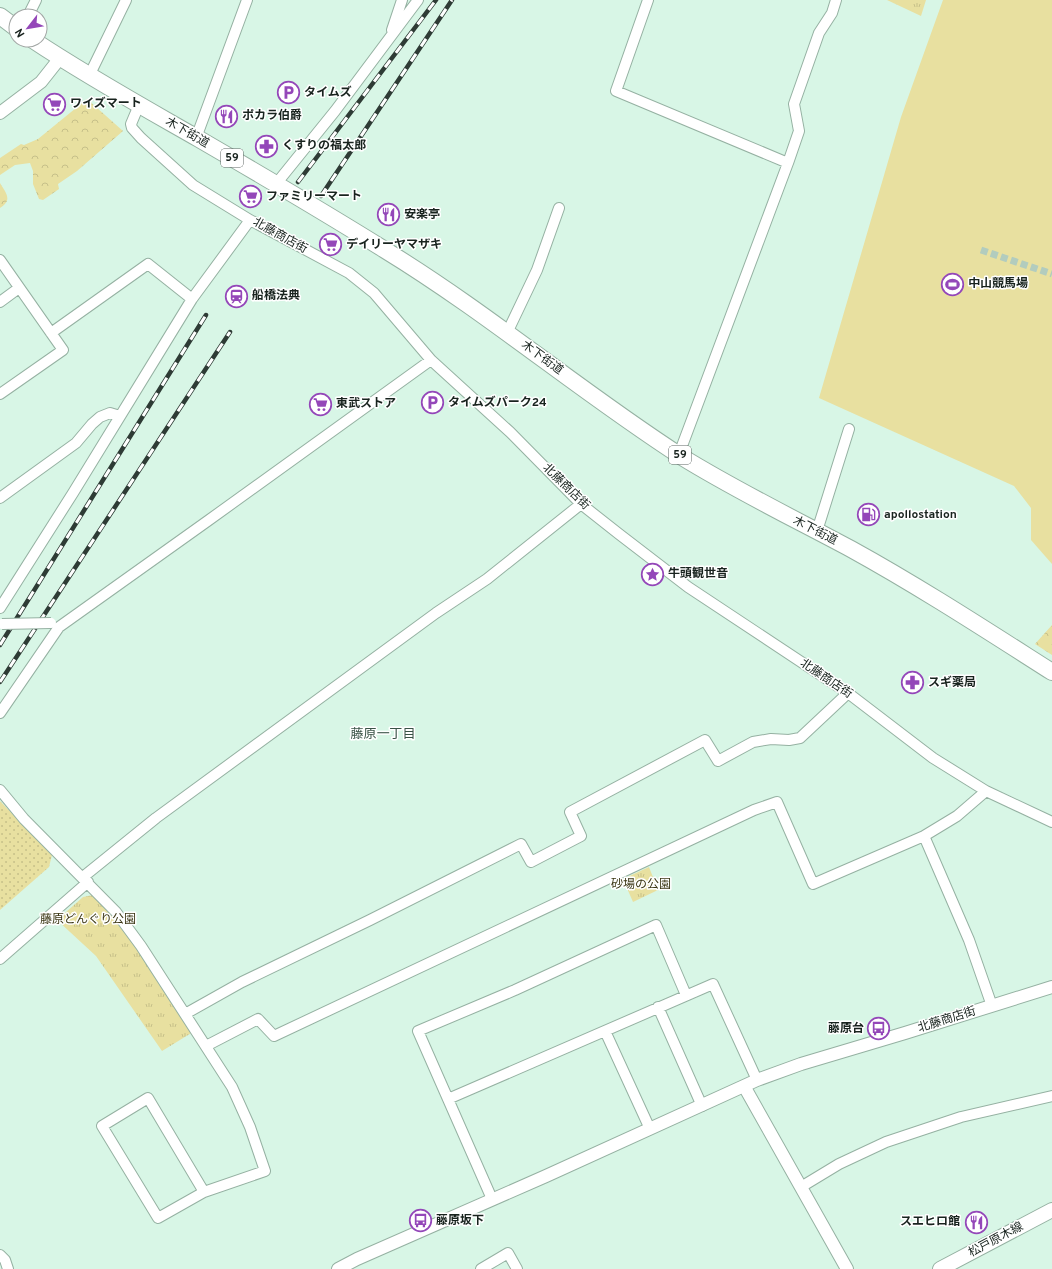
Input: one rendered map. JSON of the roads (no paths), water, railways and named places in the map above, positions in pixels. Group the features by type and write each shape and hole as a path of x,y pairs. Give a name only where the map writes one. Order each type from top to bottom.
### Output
{"main road":[{"name":"木下街道","path":"45,48 139,106 276,184 398,258 468,304 679,454 746,495 817,531 911,584 1052,672"},
{"name":"松戸原木線","path":"940,1269 1052,1210"}],"street":[{"path":"89,76 126,0"},
{"path":"196,138 247,0"},
{"path":"389,37 402,0"},
{"path":"276,184 335,111 418,0"},
{"path":"648,0 616,91 788,163"},
{"path":"679,454 788,163 799,131 794,104 818,33 832,13 836,0"},
{"path":"0,113 41,82 60,58"},
{"name":"北藤商店街","path":"139,106 131,124 136,132 193,185 250,220 349,273 374,293 431,360 510,432 581,504 688,587 848,693 933,758 986,792 1052,822"},
{"path":"507,333 537,270 559,208"},
{"path":"0,608 192,299 250,220"},
{"path":"0,260 63,350 0,394"},
{"path":"51,333 148,264 192,299"},
{"path":"0,302 20,288"},
{"path":"0,713 55,625 209,520 431,360"},
{"path":"0,498 76,444 92,424 100,418 110,413 120,416"},
{"path":"817,531 849,429"},
{"path":"0,959 85,880 156,818 430,618 487,579 581,504"},
{"path":"1,624 55,625"},
{"path":"185,1014 242,982 521,844 531,862 581,836 570,812 705,740 718,761 753,742 771,739 789,740 800,738 848,693"},
{"path":"0,790 24,819 116,912 141,946 232,1087 250,1127 265,1171 204,1192 158,1218 102,1126 148,1098 204,1192"},
{"path":"206,1046 258,1019 274,1036 746,813 777,802 814,884 924,836 957,816 986,792"},
{"path":"924,836 969,940 992,1006"},
{"path":"492,1199 418,1031 515,990 656,925 686,995"},
{"path":"448,1099 713,984 757,1080"},
{"name":"北藤商店街","path":"338,1269 357,1259 546,1176 757,1080 841,1051 905,1033 1052,987"},
{"path":"658,1007 702,1106"},
{"path":"605,1031 650,1129"},
{"path":"744,1086 847,1269"},
{"path":"801,1187 839,1164 886,1142 961,1117 1052,1096"},
{"path":"481,1269 508,1253 517,1269"},
{"path":"0,1255 5,1260 8,1269"}],"tunnel":[{"path":"981,250 1052,274"}],"railway":[{"path":"298,182 436,0"},
{"path":"321,196 452,0"},
{"path":"0,645 206,315"},
{"path":"0,682 230,332"}],"place":[{"name":"タイムズ","path":"288,93"},
{"name":"ワイズマート","path":"55,104"},
{"name":"ポカラ伯爵","path":"226,116"},
{"name":"くすりの福太郎","path":"266,146"},
{"name":"ファミリーマート","path":"250,197"},
{"name":"安楽亭","path":"388,215"},
{"name":"デイリーヤマザキ","path":"330,245"},
{"name":"中山競馬場","path":"952,284"},
{"name":"船橋法典","path":"236,296"},
{"name":"タイムズパーク24","path":"432,403"},
{"name":"東武ストア","path":"320,404"},
{"name":"apollostation","path":"869,515"},
{"name":"牛頭観世音","path":"653,574"},
{"name":"スギ薬局","path":"913,683"},
{"name":"藤原台","path":"879,1029"},
{"name":"藤原坂下","path":"421,1221"},
{"name":"スエヒロ館","path":"976,1222"}],"district":[{"name":"藤原一丁目","path":"383,735"}],"park label":[{"name":"砂場の公園","path":"641,885"},
{"name":"藤原どんぐり公園","path":"88,920"}]}
